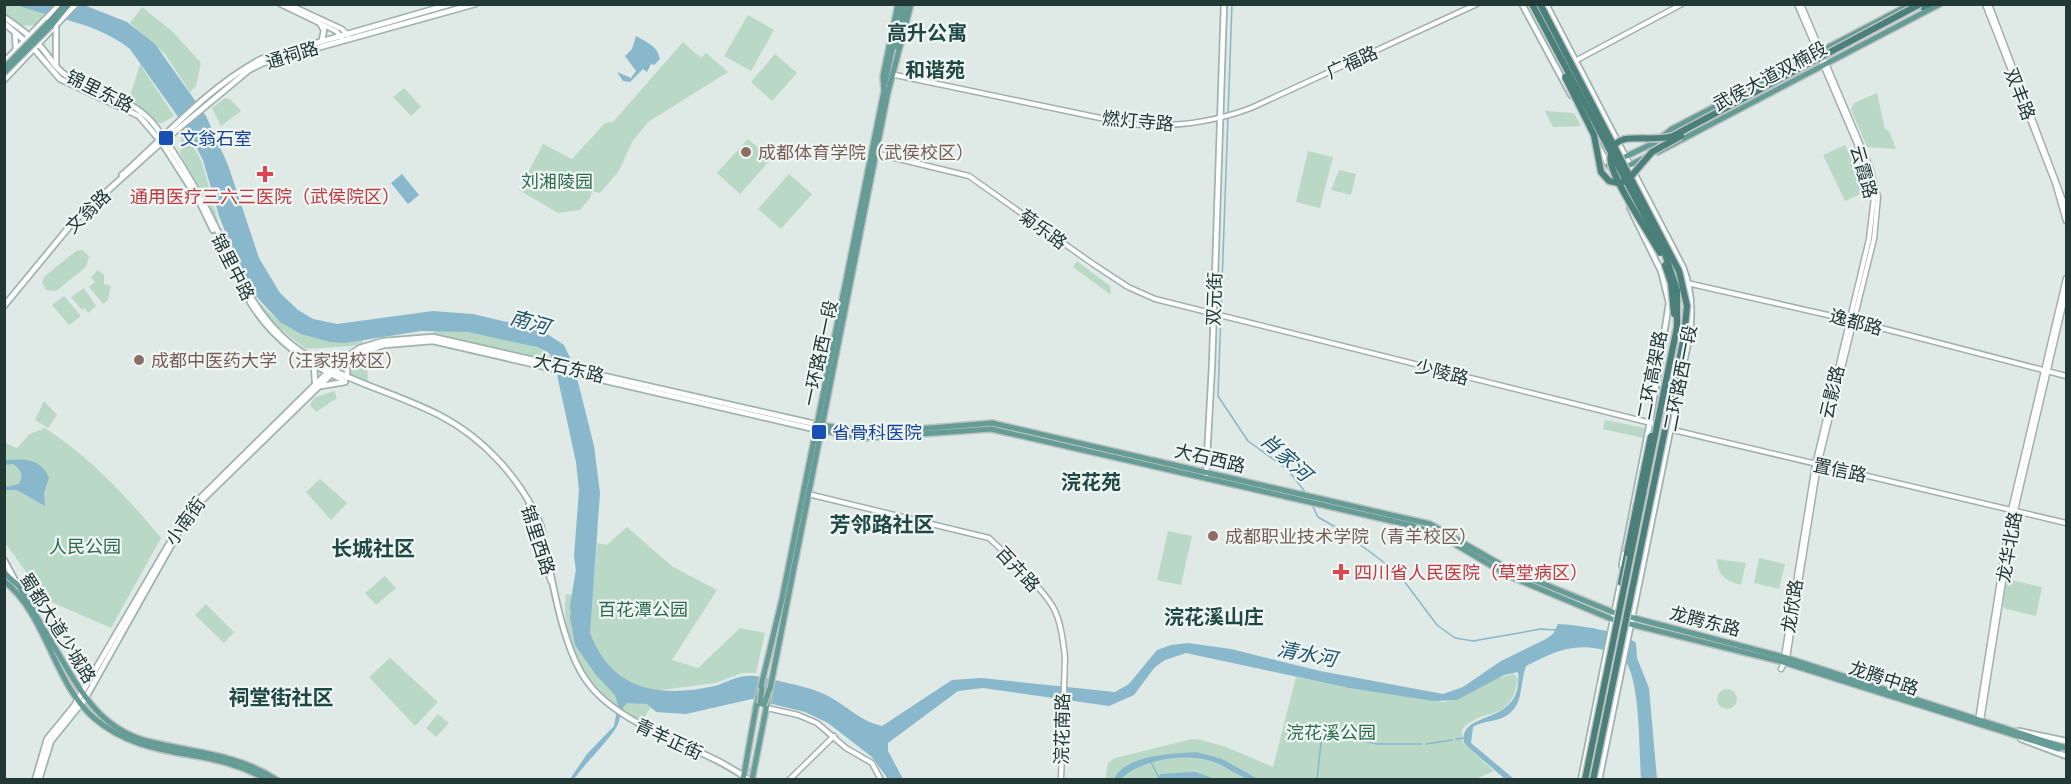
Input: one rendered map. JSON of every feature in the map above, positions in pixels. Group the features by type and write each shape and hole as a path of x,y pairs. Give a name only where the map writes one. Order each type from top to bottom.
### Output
{"highway":[{"name":"二环高架路","path":"1532,4 1673,274 1678,303 1677,327 1583,780"},
{"name":"二环高架路","path":"1540,4 1679,272 1687,306 1684,337 1593,780"},
{"path":"1548,38 1553,54 1596,140 1601,171 1607,179 1619,183 1630,180 1658,148 1924,5"},
{"path":"1664,389 1674,320 1671,283 1661,256 1612,169 1610,161 1614,147 1624,139 1653,140 1673,136 1924,5"},
{"path":"1621,584 1662,398"}],"main road":[{"path":"4,62 60,4"},
{"path":"4,68 64,4"},
{"path":"4,73 69,4"},
{"path":"4,80 76,4"},
{"name":"通祠路","path":"180,124 245,68 261,59 451,4"},
{"name":"通祠路","path":"200,106 249,70 263,63 475,4"},
{"path":"886,92 904,4"},
{"name":"一环路西一段","path":"763,706 886,92 883,76 904,4"},
{"name":"双元街","path":"1206,475 1224,4"},
{"name":"二环路西一段","path":"1522,4 1608,165 1666,285 1667,322 1650,422 1622,560 1621,584 1583,780"},
{"name":"二环路西一段","path":"1546,4 1683,267 1689,283 1691,322 1599,780"},
{"name":"武侯大道双楠段","path":"1608,165 1654,143 1672,129 1911,4"},
{"name":"武侯大道双楠段","path":"1612,173 1940,4"},
{"path":"4,18 21,29 28,39"},
{"path":"320,22 324,30 322,40"},
{"path":"4,23 28,39"},
{"path":"21,29 40,26"},
{"path":"56,27 57,67"},
{"path":"14,30 16,51"},
{"name":"锦里东路","path":"28,39 39,45 69,78 141,110 162,139"},
{"name":"锦里东路","path":"28,39 34,49 66,83 139,116 162,139"},
{"path":"27,57 44,60"},
{"name":"文翁路","path":"4,304 74,221 180,124"},
{"name":"锦里中路","path":"162,139 199,201 253,307 282,341 330,372"},
{"name":"大石东路","path":"330,372 338,362 371,344 416,336 433,337 581,376 818,427"},
{"name":"大石东路","path":"330,372 347,360 384,345 433,341 591,374 818,427"},
{"path":"338,362 316,364 317,385 348,380 347,360"},
{"name":"锦里西路","path":"330,372 438,417 457,428 481,447 512,480 522,493 535,520 571,659 588,688 598,696"},
{"name":"小南街","path":"37,780 47,739 83,696 190,512 330,372"},
{"name":"大石西路","path":"818,427 870,438 991,429 1303,498 1428,530 1509,576 1615,616"},
{"path":"4,560 19,586"},
{"name":"蜀都大道少城路","path":"4,573 19,586 83,696 108,722 135,737 224,755 260,769 277,780"},
{"name":"蜀都大道少城路","path":"4,581 24,603 79,702 110,731 135,744 229,762 267,780"},
{"name":"龙腾东路","path":"1615,616 1785,660"},
{"name":"龙腾中路","path":"1785,660 2067,749"},
{"name":"青羊正街","path":"598,696 622,715 723,762 743,778 751,780"},
{"path":"750,765 763,706"},
{"path":"743,778 763,706"},
{"path":"751,780 763,706"},
{"path":"2009,732 2067,741"},
{"path":"2009,732 2032,745 2067,756"}],"street":[{"path":"280,4 343,34"},
{"path":"288,4 343,34 347,39"},
{"name":"广福路","path":"1226,117 1444,22 1477,4"},
{"path":"1575,61 1682,4"},
{"name":"云霞路","path":"1799,4 1866,166 1874,197 1869,239 1852,320"},
{"name":"双丰路","path":"1987,4 2056,182"},
{"name":"燃灯寺路","path":"891,74 1050,108 1150,126 1167,126 1226,117"},
{"name":"菊乐路","path":"873,152 969,176 1128,287 1155,299 1213,314"},
{"path":"2056,182 2067,208"},
{"path":"2056,182 2067,221"},
{"path":"2046,371 2067,278"},
{"name":"逸都路","path":"1666,285 1689,283 1852,320 2067,376"},
{"path":"2046,371 2067,293"},
{"name":"少陵路","path":"1213,314 1650,422 1670,429"},
{"name":"云影路","path":"1816,465 1852,320"},
{"name":"龙华北路","path":"1979,722 2013,510 2046,371"},
{"name":"置信路","path":"1670,429 2067,523"},
{"path":"1781,669 1785,660 1816,465"},
{"name":"龙欣路","path":"1785,660 1816,465"},
{"name":"百卉路","path":"806,494 988,538 1053,607 1063,639 1065,657 1063,679"},
{"name":"浣花南路","path":"1060,780 1063,679"},
{"path":"763,706 798,715 817,723 872,763 881,780"},
{"path":"789,780 834,736"}],"green space":[{"path":"4,5 16,5 49,14 39,25 22,26 5,14"},
{"path":"142,7 173,32 201,63 196,86 190,92 165,54 130,23"},
{"path":"748,15 774,30 751,71 724,56"},
{"name":"刘湘陵园","path":"683,42 701,58 706,53 728,72 648,122 632,142 619,171 600,193 592,191 590,198 580,210 558,213 519,190 543,144 572,159 605,123 613,122"},
{"path":"775,54 797,73 772,101 751,82"},
{"path":"140,64 174,116 162,123 154,122 129,100"},
{"path":"404,88 421,107 411,116 393,97"},
{"path":"1877,93 1885,129 1889,131 1896,149 1867,147 1851,110 1854,103"},
{"path":"225,98 230,99 241,111 221,126 212,108"},
{"path":"1545,111 1574,113 1581,126 1553,127"},
{"path":"182,130 202,162 219,224 180,153"},
{"path":"748,139 771,159 740,194 717,173"},
{"path":"1845,145 1867,191 1845,201 1823,155"},
{"path":"1308,151 1333,157 1320,208 1296,202"},
{"path":"1339,170 1356,174 1351,195 1331,190"},
{"path":"789,174 812,194 781,229 758,209"},
{"path":"82,250 89,256 86,267 56,291 46,290 42,283 44,277 76,251"},
{"path":"1077,261 1110,286 1111,295 1073,267"},
{"path":"98,270 104,275 104,284 111,286 108,300 103,304 89,287 95,282 91,277"},
{"path":"84,288 96,306 88,313 85,308 82,310 71,297"},
{"path":"64,296 81,316 69,325 52,305"},
{"path":"260,303 281,322 306,335 333,341 362,340 364,345 306,349 274,324 256,304"},
{"path":"434,330 480,333 516,340 545,352 554,361 434,335"},
{"path":"376,352 367,368 368,383 351,376 350,361"},
{"path":"334,391 337,398 316,412 310,405 314,398"},
{"path":"44,401 57,415 48,428 35,420"},
{"path":"1605,420 1645,428 1643,438 1603,429"},
{"name":"人民公园","path":"45,428 62,439 107,478 161,538 111,628 47,600 5,543 4,442 17,448 30,434"},
{"path":"320,479 347,503 331,520 306,492"},
{"name":"百花潭公园","path":"627,527 673,567 717,590 672,660 698,668 740,628 765,633 756,673 742,673 715,683 661,690 643,720 625,713 594,687 574,652 568,633 565,613 566,594 592,597 597,543 607,545"},
{"path":"1168,531 1192,536 1181,585 1157,580"},
{"path":"1759,558 1785,564 1779,589 1754,583"},
{"path":"1717,559 1746,563 1741,585 1723,576 1717,565"},
{"path":"385,576 396,588 376,605 365,593"},
{"path":"2007,579 2042,587 2036,616 2006,609 2003,606"},
{"path":"206,604 234,632 224,643 195,615"},
{"path":"390,658 438,702 415,726 369,677"},
{"name":"浣花溪公园","path":"1514,674 1518,679 1509,703 1494,713 1478,718 1462,730 1463,743 1494,771 1476,779 1105,780 1108,763 1115,758 1192,739 1226,747 1273,767 1296,677 1349,688 1444,702 1453,700 1496,679"},
{"path":"1727,689 1734,692 1737,699 1734,706 1727,709 1720,706 1717,699 1720,692"},
{"path":"438,714 449,723 436,737 426,728"}],"water":[{"path":"16,5 84,5 127,22 155,44 206,116 228,165 259,258 280,293 298,310 313,319 337,324 433,311 473,314 541,330 564,345 574,366 594,446 600,493 590,633 599,652 611,667 624,678 640,686 657,690 694,690 742,677 761,677 820,692 862,718 882,726 952,680 981,678 1115,692 1129,684 1157,650 1188,643 1231,649 1320,671 1443,694 1463,687 1501,661 1546,639 1553,634 1558,624 1610,632 1636,643 1637,658 1649,688 1657,779 1641,779 1636,696 1628,666 1622,657 1614,653 1579,647 1553,653 1526,666 1518,702 1509,714 1473,727 1471,743 1514,779 1505,779 1464,743 1465,732 1471,725 1502,710 1511,702 1517,690 1518,672 1504,675 1457,700 1433,701 1349,688 1186,653 1165,660 1155,667 1134,695 1109,706 983,688 958,691 888,743 888,751 903,779 888,779 872,757 828,723 805,712 752,699 686,714 656,712 647,704 627,703 611,735 574,779 570,779 587,754 614,726 618,705 615,695 596,675 575,645 570,617 577,579 574,556 579,490 576,462 554,361 549,353 537,347 468,332 421,331 345,343 330,342 301,334 280,322 255,295 234,254 219,216 203,160 188,131 130,49 90,27"},
{"path":"636,36 654,48 660,59 654,65 651,64 647,72 643,69 630,82 623,81 617,72 631,78 636,71 625,56 632,49"},
{"path":"402,174 419,195 408,204 391,183"},
{"path":"5,460 31,461 46,471 49,478 44,493 45,506 17,490 5,490 5,487 19,484 21,475 20,470 13,464 5,465"},
{"path":"1197,752 1222,759 1258,779 1242,777 1208,760 1182,757 1141,766 1121,779 1114,779 1120,771 1139,760"},
{"path":"1195,772 1215,779 1158,779 1160,774"}],"waterway":[{"name":"肖家河","path":"1232,4 1218,396 1248,441 1287,469 1306,493"},
{"name":"肖家河","path":"1312,505 1318,517 1342,531 1398,573 1437,625 1455,638 1473,641 1541,629 1556,630"},
{"path":"571,609 577,572"},
{"path":"1317,780 1321,742 1331,733 1377,744 1421,744"},
{"path":"1456,739 1464,738"},
{"path":"1426,744 1452,740"},
{"path":"1151,762 1160,780"}],"tunnel":[{"path":"749,780 752,766"}],"place":[{"name":"文翁石室","path":"166,138"},
{"name":"成都体育学院（武侯校区）","path":"746,152"},
{"name":"通用医疗三六三医院（武侯院区）","path":"265,174"},
{"name":"成都中医药大学（汪家拐校区）","path":"139,360"},
{"name":"省骨科医院","path":"819,432"},
{"name":"成都职业技术学院（青羊校区）","path":"1213,536"},
{"name":"四川省人民医院（草堂病区）","path":"1341,572"}],"district":[{"name":"高升公寓","path":"927,33"},
{"name":"和谐苑","path":"935,70"},
{"name":"浣花苑","path":"1091,482"},
{"name":"芳邻路社区","path":"882,524"},
{"name":"长城社区","path":"373,548"},
{"name":"浣花溪山庄","path":"1214,617"},
{"name":"祠堂街社区","path":"281,697"}],"water label":[{"name":"南河","path":"530,322"},
{"name":"清水河","path":"1307,654"}]}
